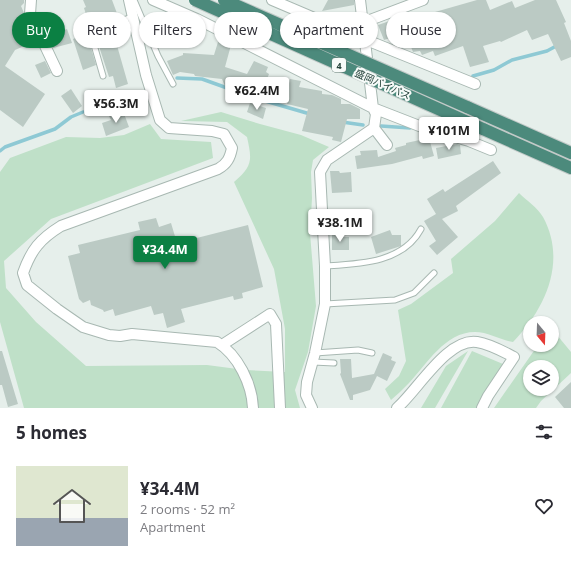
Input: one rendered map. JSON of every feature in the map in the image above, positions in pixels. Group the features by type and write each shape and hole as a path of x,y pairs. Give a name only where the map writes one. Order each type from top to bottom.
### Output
{"highway":[{"name":"盛岡バイパス","path":"195,0 571,168"},
{"name":"盛岡バイパス","path":"224,0 571,153"}],"street":[{"path":"31,0 30,14 57,71"},
{"path":"129,0 132,17 160,120 169,128 183,130 212,130 224,134 232,148 231,157 218,169 61,226 32,251 23,273 27,285 73,320 95,332 120,336 132,334 217,342 222,345 239,365 250,388 253,408"},
{"path":"153,0 204,22 373,108 427,129 469,141 491,150"},
{"path":"272,0 287,3 306,12"},
{"path":"360,0 361,12"},
{"path":"378,17 423,0"},
{"path":"378,45 475,84"},
{"path":"365,48 373,108 376,114 374,128 387,145"},
{"path":"312,408 306,395 306,388 325,304 325,266 320,185 321,167 332,156 374,128"},
{"path":"469,141 475,140 483,129"},
{"path":"222,345 270,314 276,324 280,408"},
{"path":"397,408 448,353 460,344 469,341 494,347 514,357 488,396 482,408"}],"lane":[{"path":"134,0 158,56 173,84"},
{"path":"103,76 90,31 132,17"},
{"path":"325,266 345,265 386,257 408,247 416,238 421,229"},
{"path":"325,304 387,301 406,297 421,288 434,273"},
{"path":"314,357 358,350 372,353"},
{"path":"314,357 334,363"}],"green space":[{"path":"221,112 301,135 329,147 313,160 311,172 312,198 310,233 316,306 308,352 295,390 300,408 24,408 0,322 0,172 10,158 66,137 100,138 124,135 150,124 161,139 211,142 213,158 51,219 4,261 6,288 36,322 86,366 207,365 245,370 285,372 285,329 274,269 234,182 245,171 250,162 250,151 247,137 227,122 181,121"},
{"path":"519,193 535,207 543,217 550,234 553,250 553,267 543,299 535,314 534,316 523,316 523,331 513,342 480,332 464,333 455,337 438,350 409,383 391,400 385,389 399,376 406,361 398,310 411,304 453,273 451,259 495,221"},
{"path":"559,337 571,352 571,373 559,384 559,360 528,360 533,352 559,352"},
{"path":"468,351 435,408 421,408 446,366"},
{"path":"472,351 503,364 480,399 477,408 441,408"},
{"path":"523,366 523,396 546,396 536,408 494,408"}],"building":[{"path":"0,0 24,0 24,3 21,6 24,12 12,12 12,48 20,48 15,50 5,66 45,94 23,127 0,110"},
{"path":"83,0 112,0 116,12 85,12 84,8 86,7"},
{"path":"328,0 354,0 354,5 322,11"},
{"path":"477,0 486,0 490,10 512,1 515,8 535,0 556,0 566,22 564,23 571,41 571,57 561,61 548,34 532,40 527,30 501,42 483,46 489,62 470,67 463,46 435,56 433,51 422,55 420,51 413,52 411,48 456,48 456,12 435,12"},
{"path":"386,22 386,39 384,40 378,25"},
{"path":"67,29 72,43 65,45 65,30"},
{"path":"76,48 91,48 96,65 83,70"},
{"path":"100,48 118,48 128,84 116,88 113,76 109,77"},
{"path":"216,48 230,48 225,67 247,74 254,61 268,67 266,72 269,74 267,79 288,87 290,79 301,81 299,87 322,91 322,94 332,95 341,99 341,104 350,104 360,109 360,119 347,119 341,142 332,140 333,137 302,131 308,109 287,104 288,100 281,99 282,95 259,86 257,93 230,80 227,91 222,79 195,76 194,74 180,72 173,75 167,61 183,55 183,53 214,55"},
{"path":"45,61 51,73 41,78 35,65"},
{"path":"71,89 82,106 73,113 61,96"},
{"path":"250,103 266,108 263,119 247,112"},
{"path":"123,111 129,127 106,136 102,123 111,120 109,116"},
{"path":"429,138 434,156 423,159 422,156 392,164 357,169 355,156 361,155 360,151 377,150 378,157 396,151 395,148 406,145 406,143"},
{"path":"457,144 460,145 461,154 438,159 436,148"},
{"path":"493,161 501,173 456,206 458,211 442,219 458,237 437,255 429,246 436,241 424,221 436,214 427,199 443,189 445,192"},
{"path":"330,171 339,171 340,173 351,172 352,192 332,193"},
{"path":"156,218 159,227 171,223 177,243 248,225 263,287 242,293 243,298 234,300 233,296 181,309 185,322 167,328 163,313 154,315 151,306 115,316 113,309 104,312 103,310 91,305 90,300 83,303 79,299 68,256 80,253 78,245 140,230 138,222"},
{"path":"390,230 392,235 401,235 401,246 376,254 371,237"},
{"path":"341,234 341,237 349,237 349,250 332,250 332,235"},
{"path":"0,351 2,351 18,404 8,407 2,385 0,385"},
{"path":"383,353 392,357 391,360 396,362 387,381 377,376 370,390 353,395 353,400 350,400 340,374 340,359 351,359 352,378 374,374"},
{"path":"571,382 571,408 564,408 555,397 559,396 559,393"}],"waterway":[{"path":"473,76 494,70 512,60 547,51 558,45"},
{"path":"177,78 202,79 255,98 310,114"},
{"path":"0,151 5,147 55,129 71,117 83,112"},
{"path":"342,122 363,125"},
{"path":"381,126 410,128"}]}
